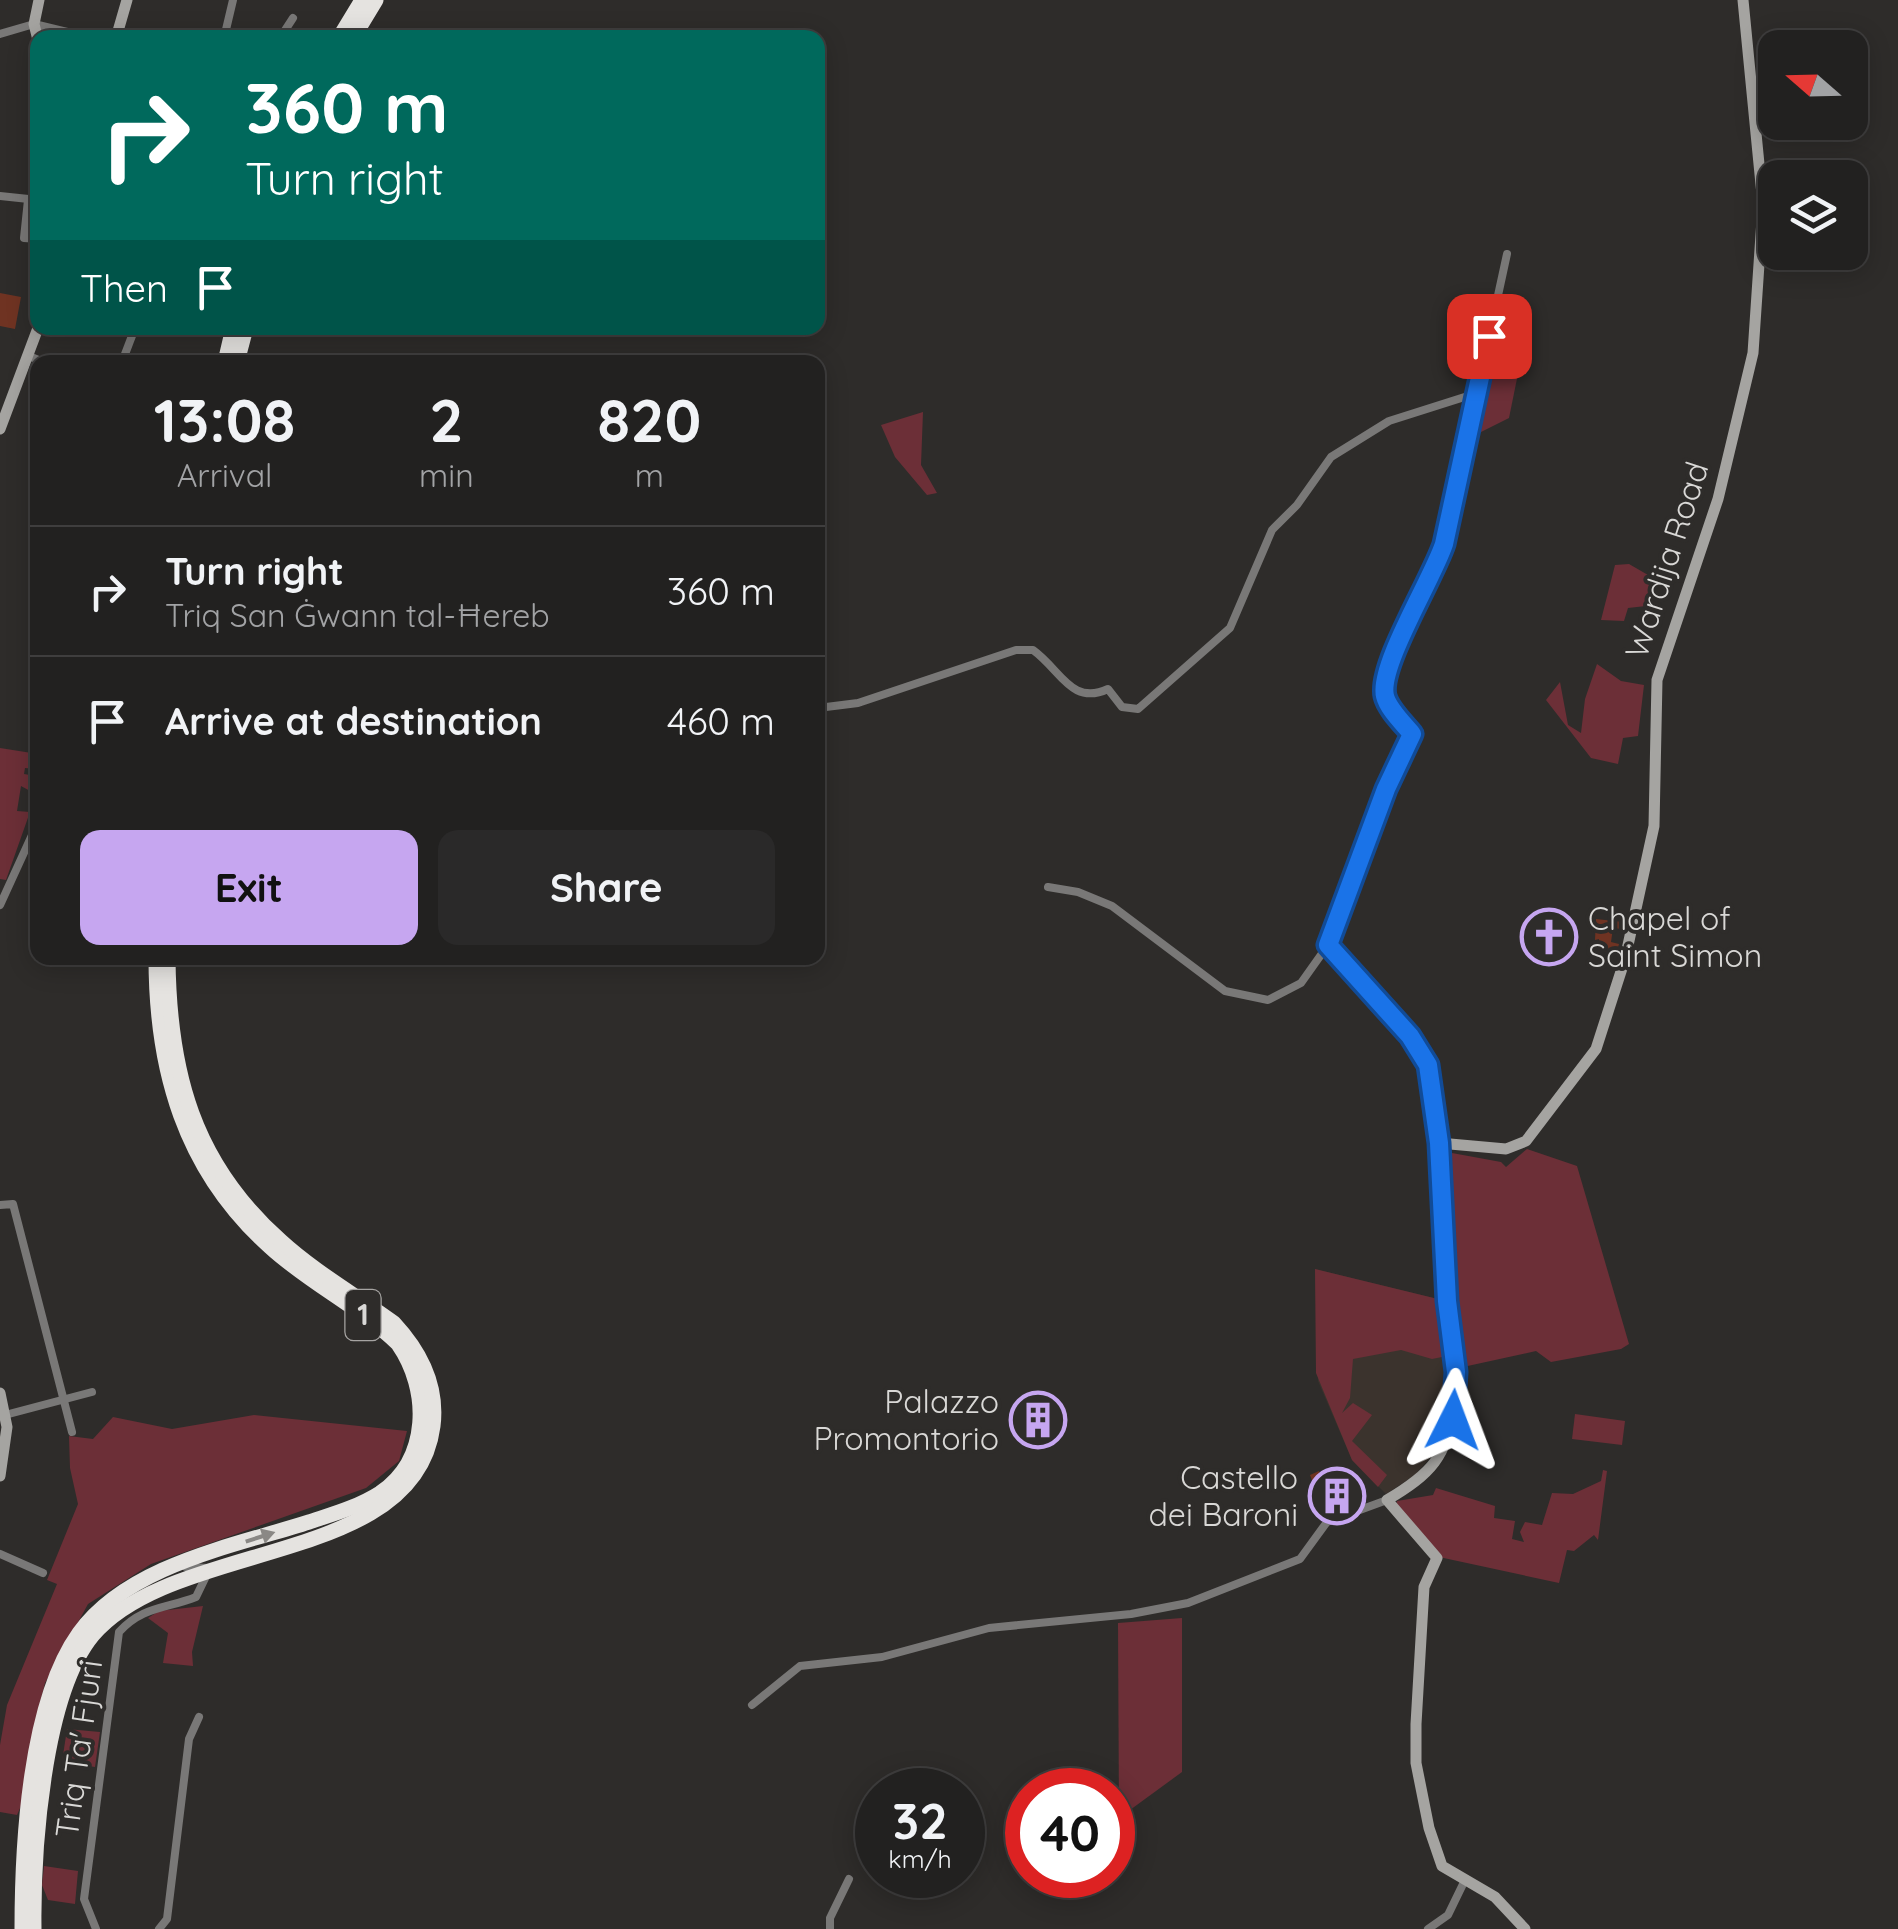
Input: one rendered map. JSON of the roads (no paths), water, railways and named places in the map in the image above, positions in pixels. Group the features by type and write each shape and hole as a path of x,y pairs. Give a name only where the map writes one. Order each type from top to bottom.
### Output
{"highway":[{"path":"344,30 362,0"},
{"path":"358,30 376,0"},
{"name":"1","path":"22,1929 22,1871 42,1720 79,1633 120,1596 168,1569 346,1510 384,1490 414,1449 422,1414 411,1362 398,1344 271,1248 222,1198 206,1172 183,1130 166,1076 158,1036 156,965"},
{"name":"1","path":"34,1929 33,1877 54,1722 65,1686 90,1639 130,1603 186,1577 346,1526 391,1501 411,1481 426,1455 434,1414 433,1393 420,1356 406,1336 394,1323 283,1243 234,1194 214,1163 178,1074 168,1004 168,965"}],"street":[{"path":"36,30 39,0"},
{"path":"118,30 127,0"},
{"path":"226,30 233,0"},
{"name":"Wardija Road","path":"1439,1143 1506,1149 1526,1141 1596,1049 1629,944 1654,826 1658,680 1718,498 1753,353 1763,205 1744,0"},
{"path":"285,30 293,18"},
{"path":"0,34 34,24 59,30"},
{"path":"0,196 30,200"},
{"path":"30,210 24,238 30,238"},
{"path":"1048,887 1078,892 1112,906 1225,992 1237,995 1268,1000 1300,983 1328,945 1386,789 1410,744 1412,734 1385,699 1385,682 1410,616 1436,571 1444,544 1507,254"},
{"path":"0,430 4,406 36,335"},
{"path":"825,707 858,703 1016,650 1033,650 1079,694 1090,698 1108,690 1122,707 1138,709 1230,628 1272,530 1297,505 1332,457 1389,421 1474,394"},
{"path":"0,906 30,840"},
{"path":"752,1705 800,1666 882,1657 989,1628 1131,1614 1188,1603 1300,1559 1327,1522 1387,1500 1428,1473 1444,1450 1453,1420 1456,1372 1447,1301 1439,1143 1428,1065 1410,1036 1328,945"},
{"path":"0,1205 13,1204 72,1432"},
{"path":"5,1415 92,1392"},
{"path":"0,1394 7,1444 0,1476"},
{"path":"1387,1500 1436,1558 1424,1587 1416,1763 1435,1850 1442,1866 1464,1882 1495,1896 1525,1929"},
{"path":"0,1554 43,1573"},
{"path":"168,1569 196,1565 210,1568 196,1597 183,1602"},
{"path":"183,1602 195,1587 193,1579 186,1577"},
{"name":"Triq Ta' Fjuri","path":"96,1929 84,1899 120,1632 133,1617 158,1605 183,1602"},
{"path":"159,1929 167,1919 189,1740 199,1718"},
{"path":"830,1929 830,1918 849,1879"},
{"path":"1428,1929 1448,1915 1464,1882"}],"place":[{"name":"Chapel of Saint Simon","path":"1549,937"},
{"name":"Palazzo Promontorio","path":"1038,1420"},
{"name":"Castello dei Baroni","path":"1337,1496"}]}
